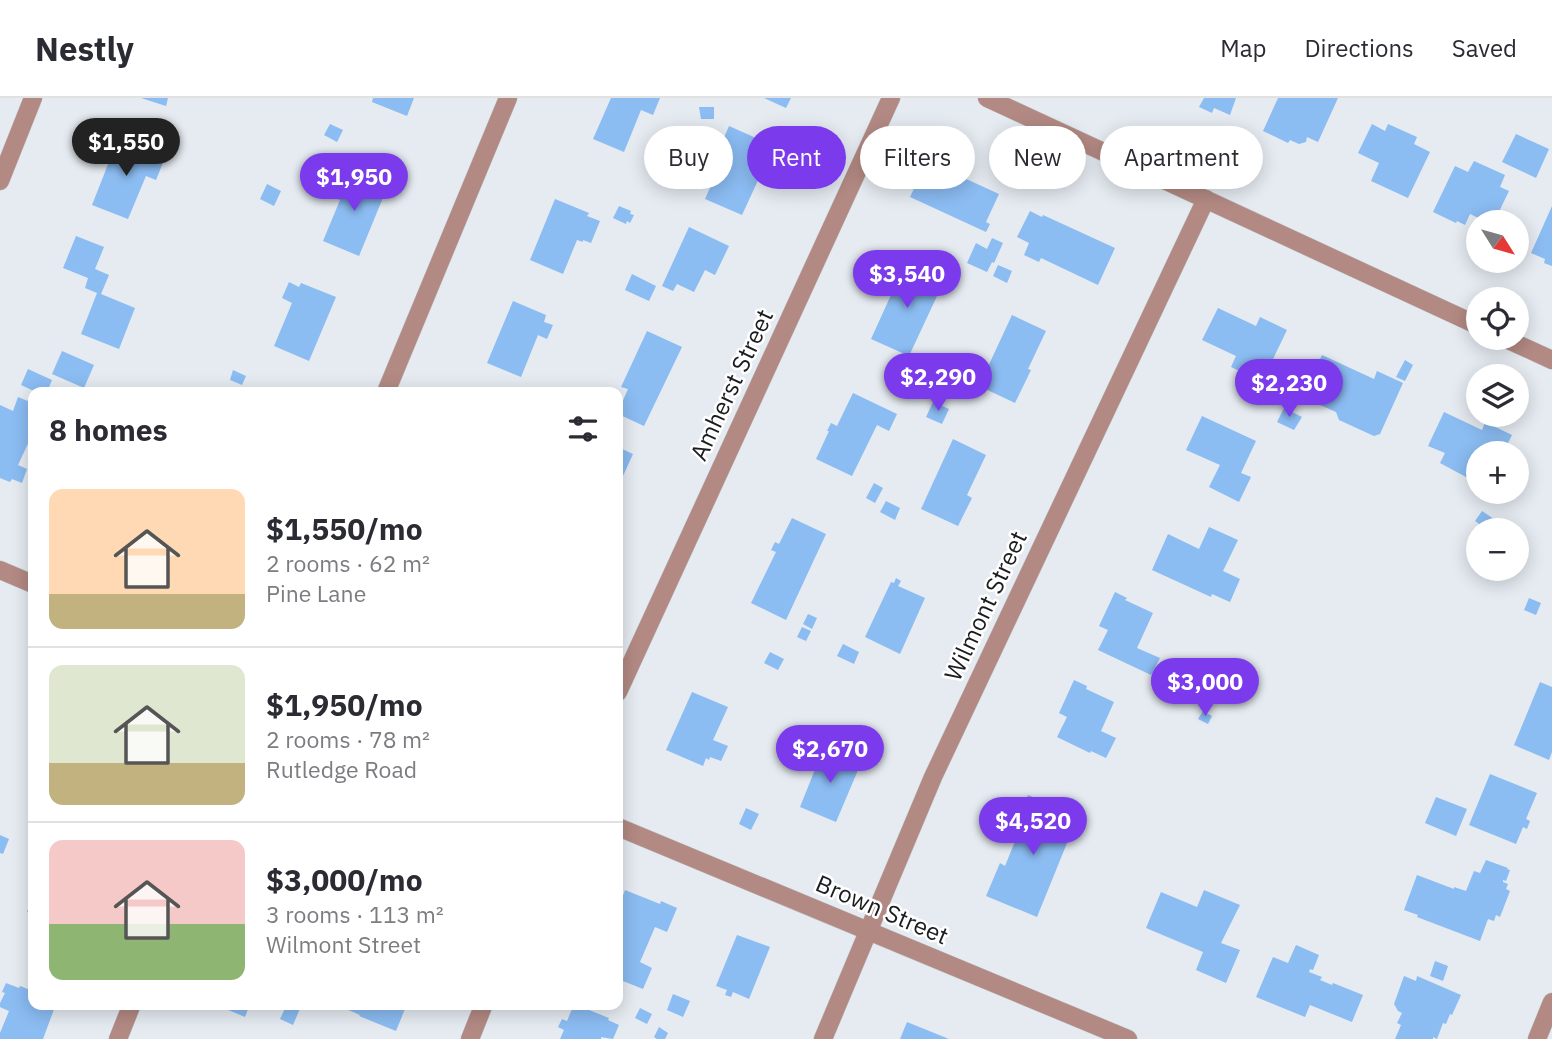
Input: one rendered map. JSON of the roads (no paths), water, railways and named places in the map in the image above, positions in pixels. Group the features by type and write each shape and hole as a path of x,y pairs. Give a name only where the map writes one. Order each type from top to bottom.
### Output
{"street":[{"path":"0,181 33,98"},
{"path":"388,387 508,98"},
{"name":"Amherst Street","path":"623,681 891,98"},
{"path":"987,98 1466,320"},
{"name":"Wilmont Street","path":"823,1039 921,803 1206,199"},
{"path":"1529,349 1552,360"},
{"path":"0,570 28,582"},
{"name":"Brown Street","path":"623,829 1128,1039"},
{"path":"1537,1039 1552,1002"},
{"path":"118,1039 130,1010"},
{"path":"470,1039 482,1010"}]}
